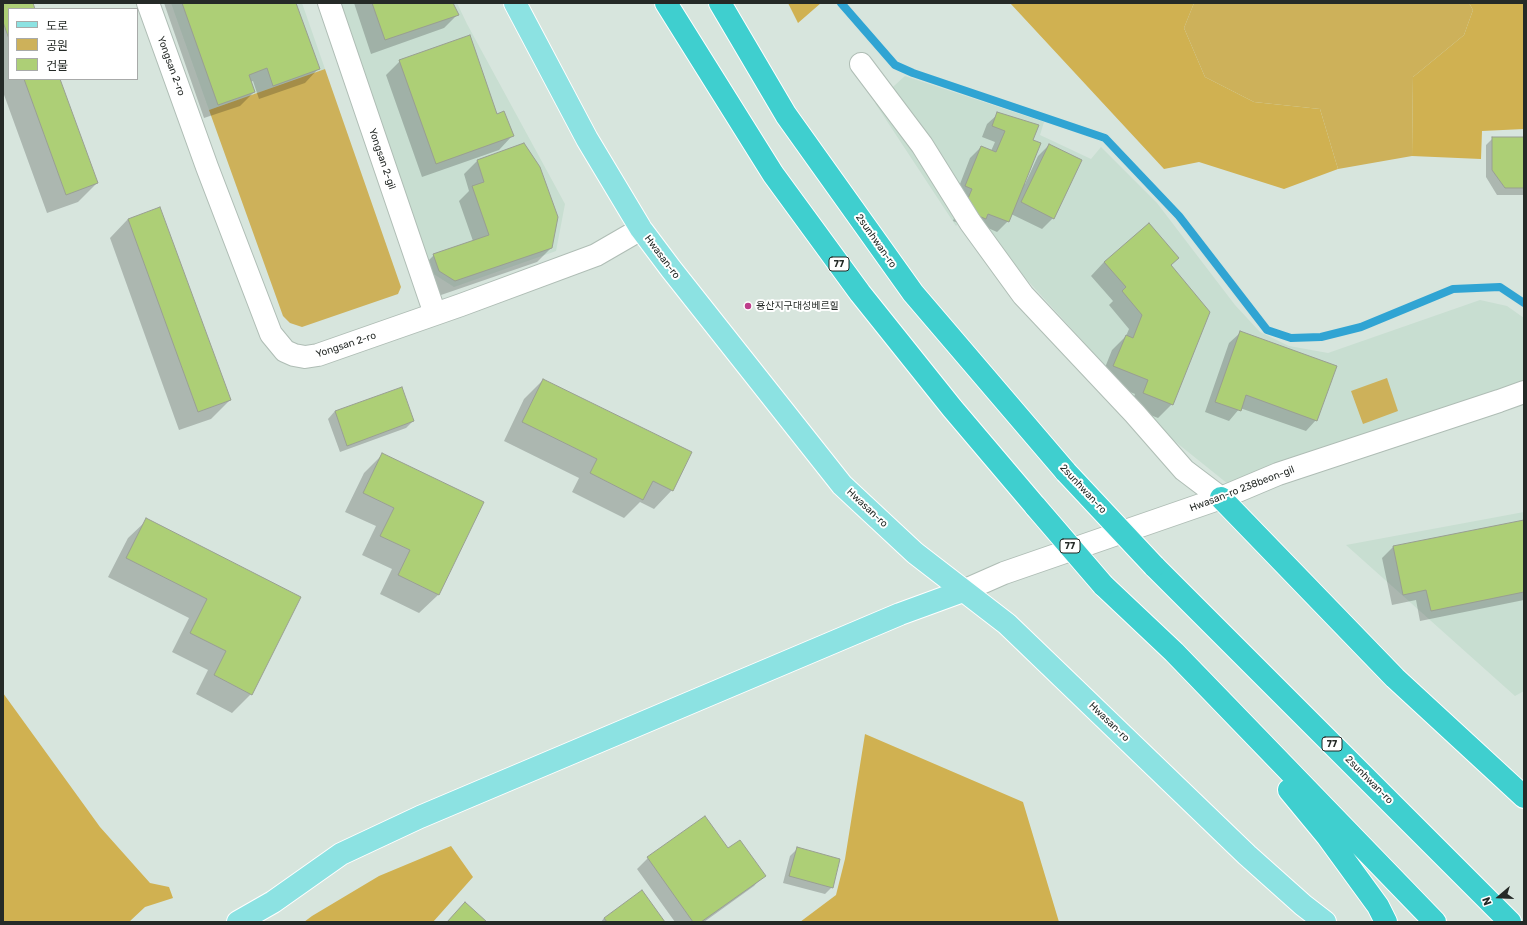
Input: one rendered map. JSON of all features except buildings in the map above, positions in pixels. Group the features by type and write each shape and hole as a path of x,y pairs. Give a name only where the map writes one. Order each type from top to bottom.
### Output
{"highway":[{"name":"77","path":"666,3 773,174 855,286 952,408 1103,585 1174,652 1435,922"},
{"name":"2sunhwan-ro","path":"720,3 786,115 913,293 1066,472 1154,566 1510,922"},
{"path":"1221,498 1395,678 1524,797"},
{"path":"1174,652 1327,836 1378,906 1386,922"}],"main road":[{"name":"Hwasan-ro","path":"515,3 588,140 641,229 671,270 842,485 916,554 1007,624 1247,854 1303,905 1325,922"},
{"path":"238,922 273,902 341,854 420,817 900,614 963,591"},
{"path":"257,922 273,902"}],"street":[{"name":"Yongsan 2-ro","path":"148,3 212,181 271,334 285,351 294,355 305,357 318,355 596,255 641,229"},
{"name":"Yongsan 2-gil","path":"329,3 435,314"},
{"path":"861,64 922,145 970,222 1023,295 1135,414 1184,470 1221,498"},
{"name":"Hwasan-ro 238beon-gil","path":"963,591 1004,573 1221,498 1278,474 1524,392"}],"shaded area":[{"path":"171,3 302,3 325,69 209,110"},
{"path":"337,3 457,3 565,204 556,251 454,287 432,273"},
{"path":"788,3 821,3 798,23"},
{"path":"1010,3 1194,3 1184,28 1205,77 1254,102 1320,109 1338,169 1284,189 1199,162 1164,169"},
{"path":"1469,3 1524,3 1524,129 1482,131 1481,159 1412,156 1413,77 1464,35 1473,10"},
{"path":"905,76 1044,122 1040,135 1091,159 1101,147 1157,203 1235,305 1260,332 1289,346 1328,353 1480,300 1507,306 1524,318 1524,381 1228,484 1172,439 967,214 956,226 875,103"},
{"path":"1524,512 1524,691 1515,696 1346,545"},
{"path":"3,693 100,827 150,883 169,887 173,898 145,907 129,922 3,922"},
{"path":"865,734 1023,802 1059,922 800,922 836,895 845,859"},
{"path":"451,846 473,877 433,922 304,922 379,876"}],"green space":[{"path":"1194,3 1469,3 1473,10 1464,35 1413,77 1412,156 1338,169 1320,109 1254,102 1205,77 1184,28"},
{"path":"325,69 401,287 398,294 302,327 290,323 283,316 209,110"},
{"path":"1387,378 1398,411 1363,424 1351,391"}],"waterway":[{"path":"841,3 895,65 913,73 1105,138 1179,216 1267,330 1291,338 1321,337 1361,327 1453,289 1500,287 1524,303"}],"place":[{"name":"용산지구대성베르힐","path":"748,306"}]}
